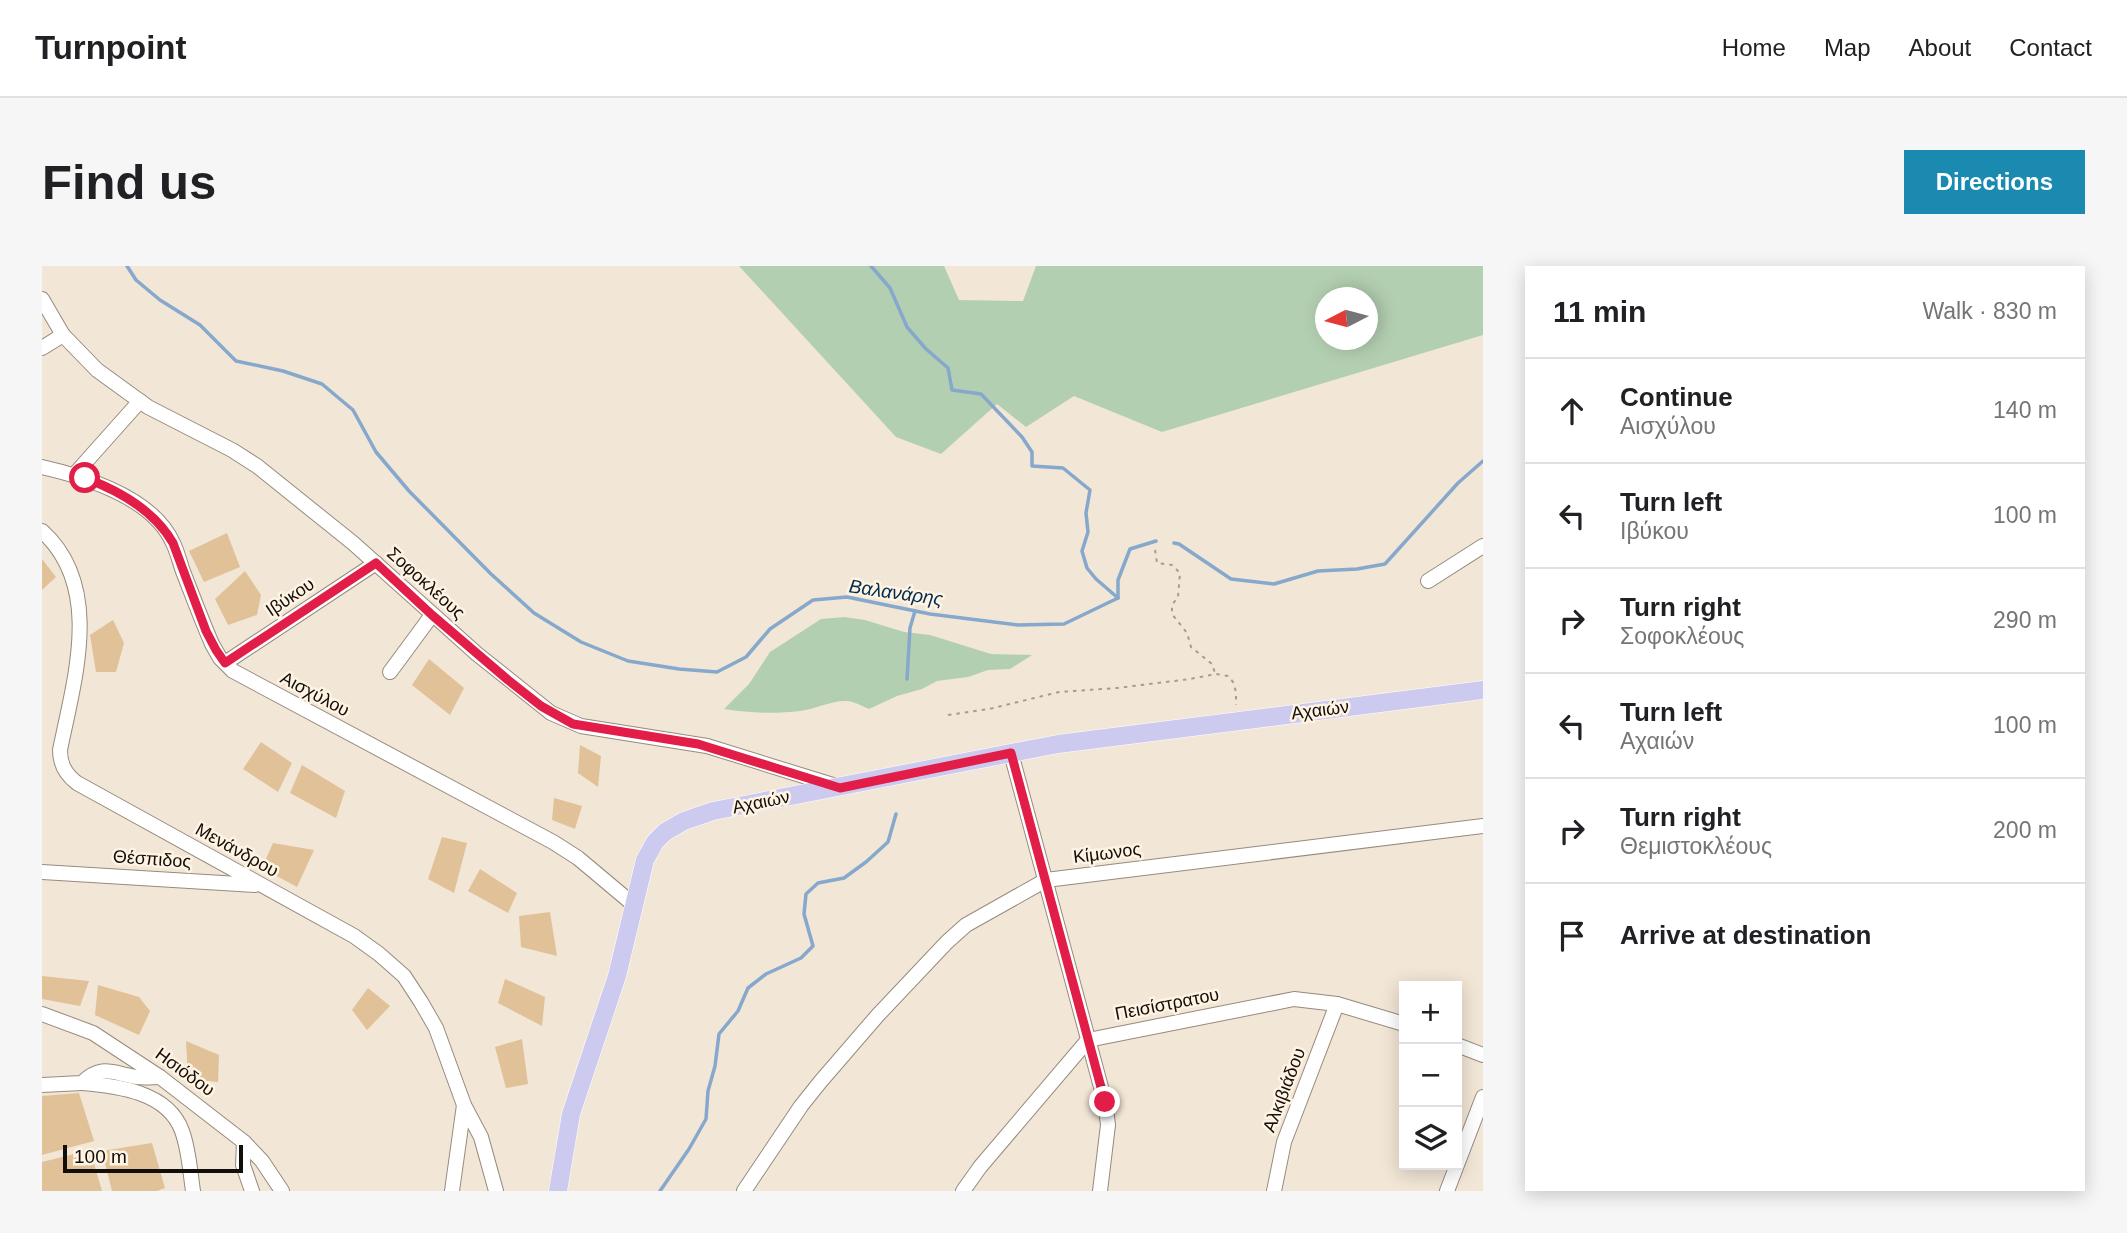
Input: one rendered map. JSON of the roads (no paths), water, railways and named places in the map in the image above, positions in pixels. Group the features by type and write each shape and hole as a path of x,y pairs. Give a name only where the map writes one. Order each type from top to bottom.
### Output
{"main road":[{"name":"Αχαιών","path":"558,1191 571,1114 607,1010 648,854 659,837 671,828 690,818 713,811 1081,741 1483,690"}],"street":[{"name":"Σοφοκλέους","path":"42,299 63,335 97,370 140,401 249,460 376,563 432,615 541,706 566,721 590,728 707,746 840,788"},
{"path":"42,348 63,335"},
{"path":"74,475 140,401"},
{"name":"Αισχύλου","path":"42,467 99,483 143,508 166,530 212,643 233,671 553,842 570,852 634,905"},
{"name":"Μενάνδρου","path":"42,531 53,542 68,567 80,620 76,675 60,750 60,760 65,771 76,783 354,936 404,976 436,1028 464,1105 481,1137 496,1191"},
{"path":"1428,581 1483,546"},
{"name":"Ιβύκου","path":"225,663 376,563"},
{"path":"390,672 432,615"},
{"path":"1011,753 1105,1102 1108,1125 1100,1191"},
{"name":"Κίμωνος","path":"744,1191 821,1081 938,951 966,925 1046,880 1483,826"},
{"name":"Θέσπιδος","path":"42,872 260,885"},
{"name":"Πεισίστρατου","path":"1088,1040 1294,999 1337,1004 1399,1023"},
{"name":"Αλκιβιάδου","path":"1274,1191 1284,1142 1337,1004"},
{"name":"Ησιόδου","path":"42,1014 93,1033 160,1077 244,1142 262,1161 282,1191"},
{"path":"963,1191 980,1167 1088,1040"},
{"path":"1462,1047 1483,1055"},
{"path":"82,1083 92,1075 104,1071 135,1077 160,1077"},
{"path":"42,1085 82,1083 134,1091 156,1101 179,1123 185,1139 193,1191"},
{"path":"1447,1191 1483,1097"},
{"path":"452,1191 464,1105"},
{"path":"244,1142 243,1164 252,1191"}],"waterway":[{"name":"Βαλανάρης","path":"127,266 136,280 160,300 200,325 236,361 283,371 322,384 353,410 376,452 409,491 491,574 534,613 581,642 628,661 717,672 746,657 770,629 813,600 847,597 930,614 1018,625 1064,624 1118,598 1118,580 1130,549 1156,541"},
{"path":"871,266 890,288 907,327 926,349 948,368 952,390 981,394 1022,437 1032,452 1032,466 1063,468 1090,490 1086,513 1088,532 1082,551 1087,568 1118,598"},
{"name":"Βαλανάρης","path":"1174,543 1231,579 1274,584 1318,571 1385,564 1458,483 1483,461"},
{"path":"907,679 910,628 915,611"},
{"path":"660,1191 706,1119 708,1091 715,1066 719,1034 738,1011 748,988 766,974 801,958 813,946 804,914 806,894 818,883 844,878 866,862 888,842 896,814"}]}
